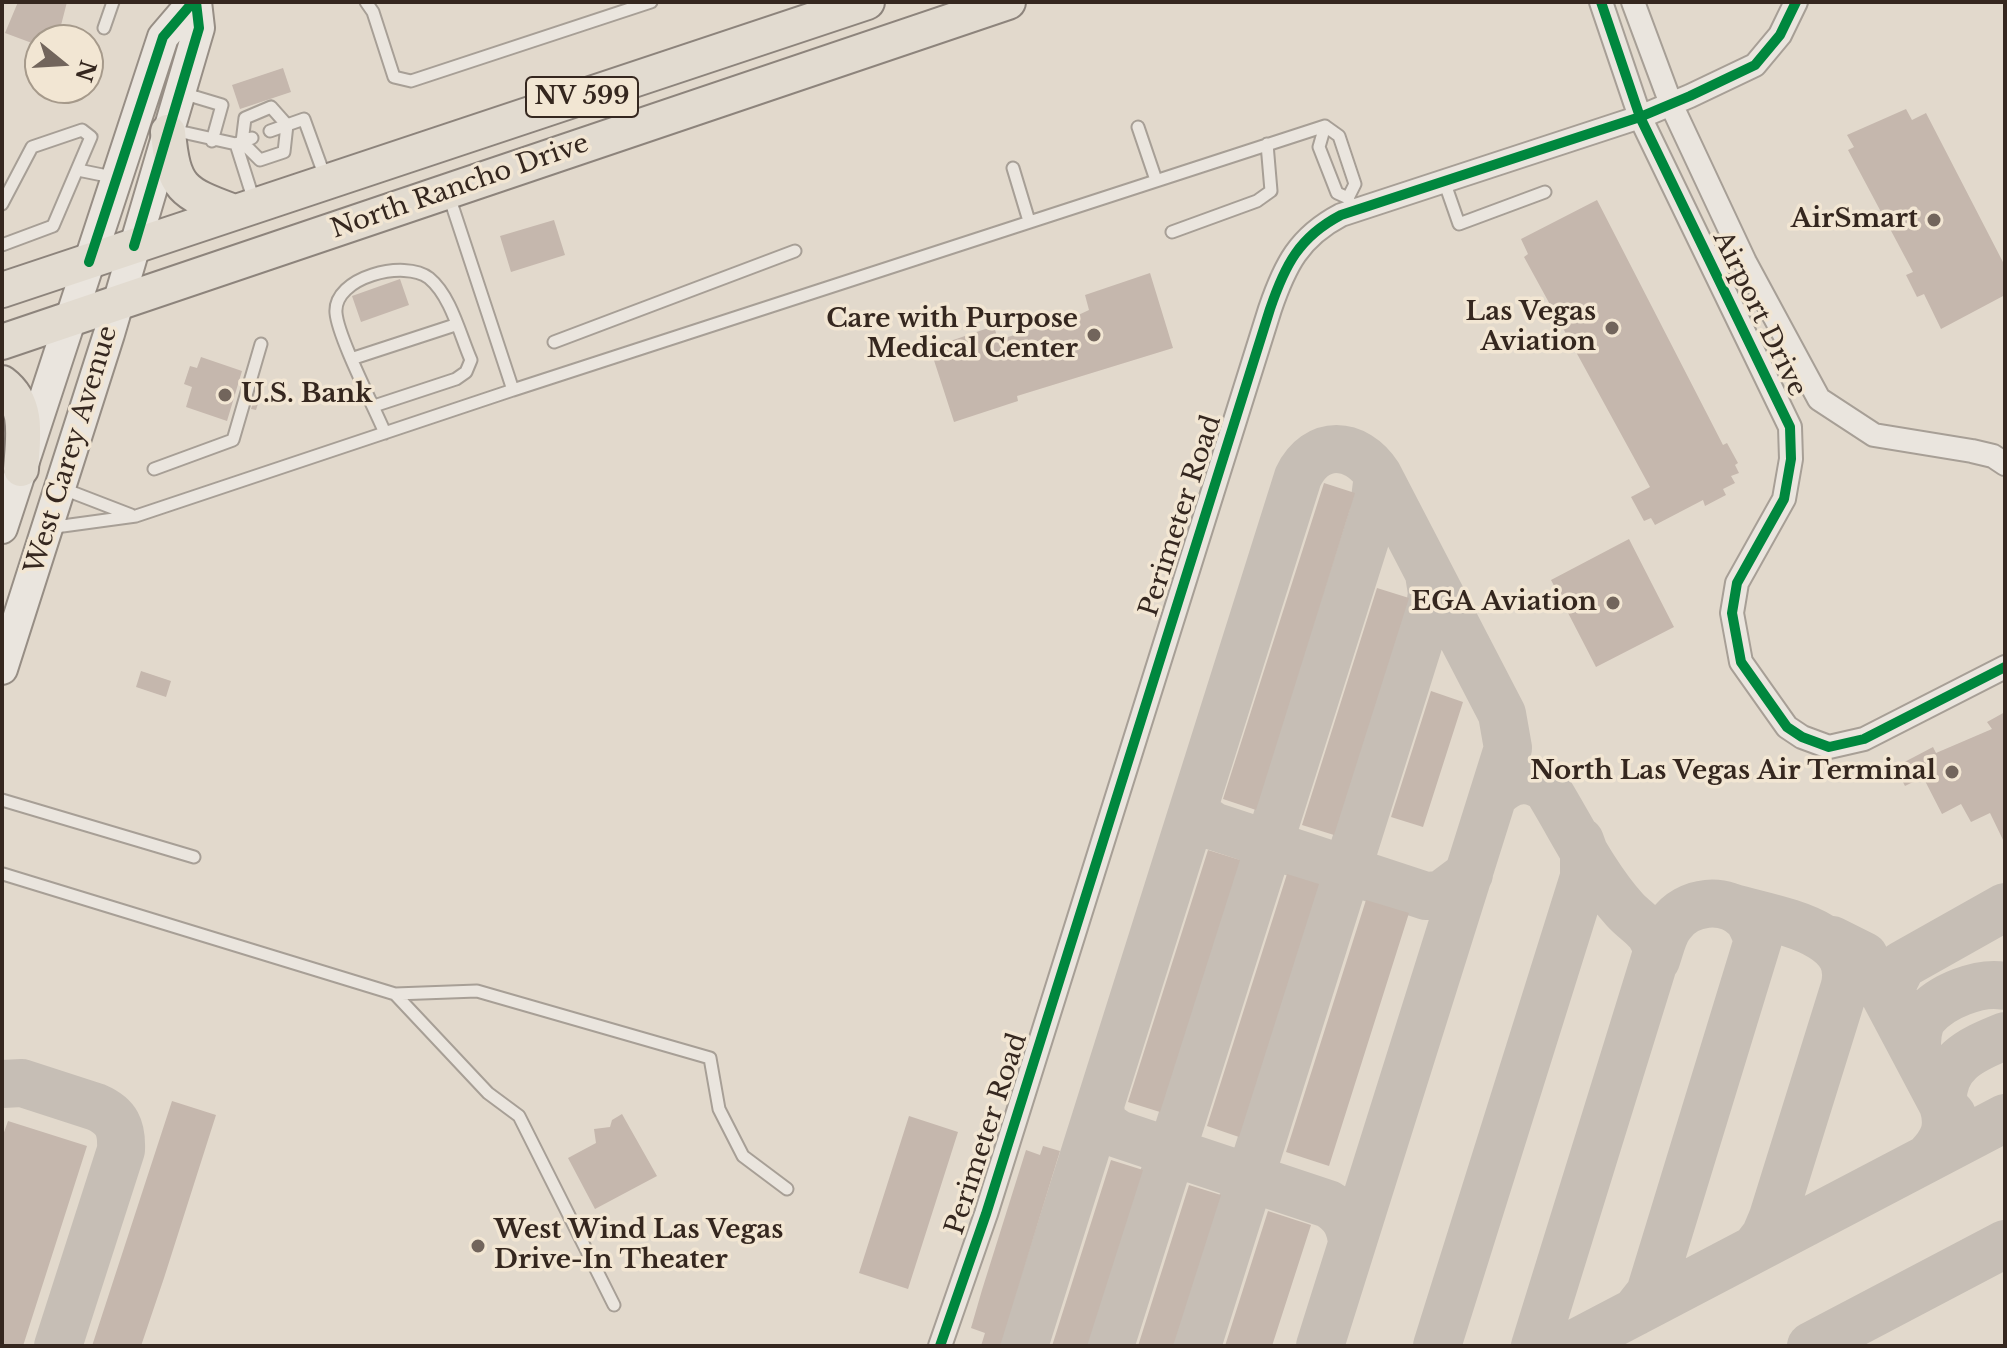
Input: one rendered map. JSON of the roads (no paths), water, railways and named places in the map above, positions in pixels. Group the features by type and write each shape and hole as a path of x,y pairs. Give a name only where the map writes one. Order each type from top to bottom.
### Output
{"main road":[{"name":"West Carey Avenue","path":"2,669 61,488 199,28 194,2"},
{"name":"West Carey Avenue","path":"2,528 163,37 194,2"},
{"name":"North Rancho Drive","path":"2,290 79,290 125,275 244,209 867,2"},
{"path":"805,70 824,40 860,24 888,2"},
{"name":"North Rancho Drive","path":"2,342 79,290 125,275 448,190 1008,2"},
{"path":"168,130 171,168 178,183 188,193 244,209"},
{"path":"2,383 16,398 23,415 21,469"}],"street":[{"name":"Airport Drive","path":"1601,2 1640,117 1790,427 1791,459 1784,499 1737,583 1732,613 1741,662 1787,727 1815,742 1841,747 1864,739 2005,667"},
{"name":"Airport Drive","path":"1633,2 1671,104 1745,262 1819,399 1874,435 1972,451 1993,456 2005,464"},
{"name":"Perimeter Road","path":"940,1346 986,1214 1280,277 1315,228 1350,204 1444,181 1640,117 1755,65 1780,35 1796,2"}],"lane":[{"path":"104,28 113,2"},
{"path":"366,2 373,12 394,77 411,81 651,2"},
{"path":"180,92 222,105 212,141"},
{"path":"168,130 212,141 244,141 260,160 284,152 287,125 271,107 245,118 244,141 244,209"},
{"path":"270,131 304,119 327,182"},
{"path":"48,528 136,516 1325,126"},
{"path":"1325,126 1339,136 1355,184 1350,204 1337,193 1319,147 1325,126"},
{"path":"1138,127 1156,180"},
{"path":"2,204 32,147 82,130 91,137 53,226 2,245"},
{"path":"1172,232 1257,201 1271,191 1267,144"},
{"path":"1013,168 1029,221"},
{"path":"78,170 117,178"},
{"path":"1444,181 1459,224 1545,192"},
{"path":"448,190 513,390"},
{"path":"554,342 795,251"},
{"path":"374,406 456,379 466,372 471,360 442,295 429,278 401,268 346,286 338,296 336,312 354,358 385,433"},
{"path":"354,358 455,325"},
{"path":"154,469 233,440 261,344"},
{"path":"61,488 136,516"},
{"path":"2,800 194,857"},
{"path":"2,873 395,994 477,991 710,1058 719,1109 743,1156 787,1189"},
{"path":"395,994 488,1093 519,1116 614,1305"}],"place":[{"name":"AirSmart","path":"1934,220"},
{"name":"Las Vegas Aviation","path":"1612,328"},
{"name":"Care with Purpose Medical Center","path":"1094,335"},
{"name":"U.S. Bank","path":"225,395"},
{"name":"EGA Aviation","path":"1613,603"},
{"name":"North Las Vegas Air Terminal","path":"1952,772"},
{"name":"West Wind Las Vegas Drive-In Theater","path":"478,1246"}]}
